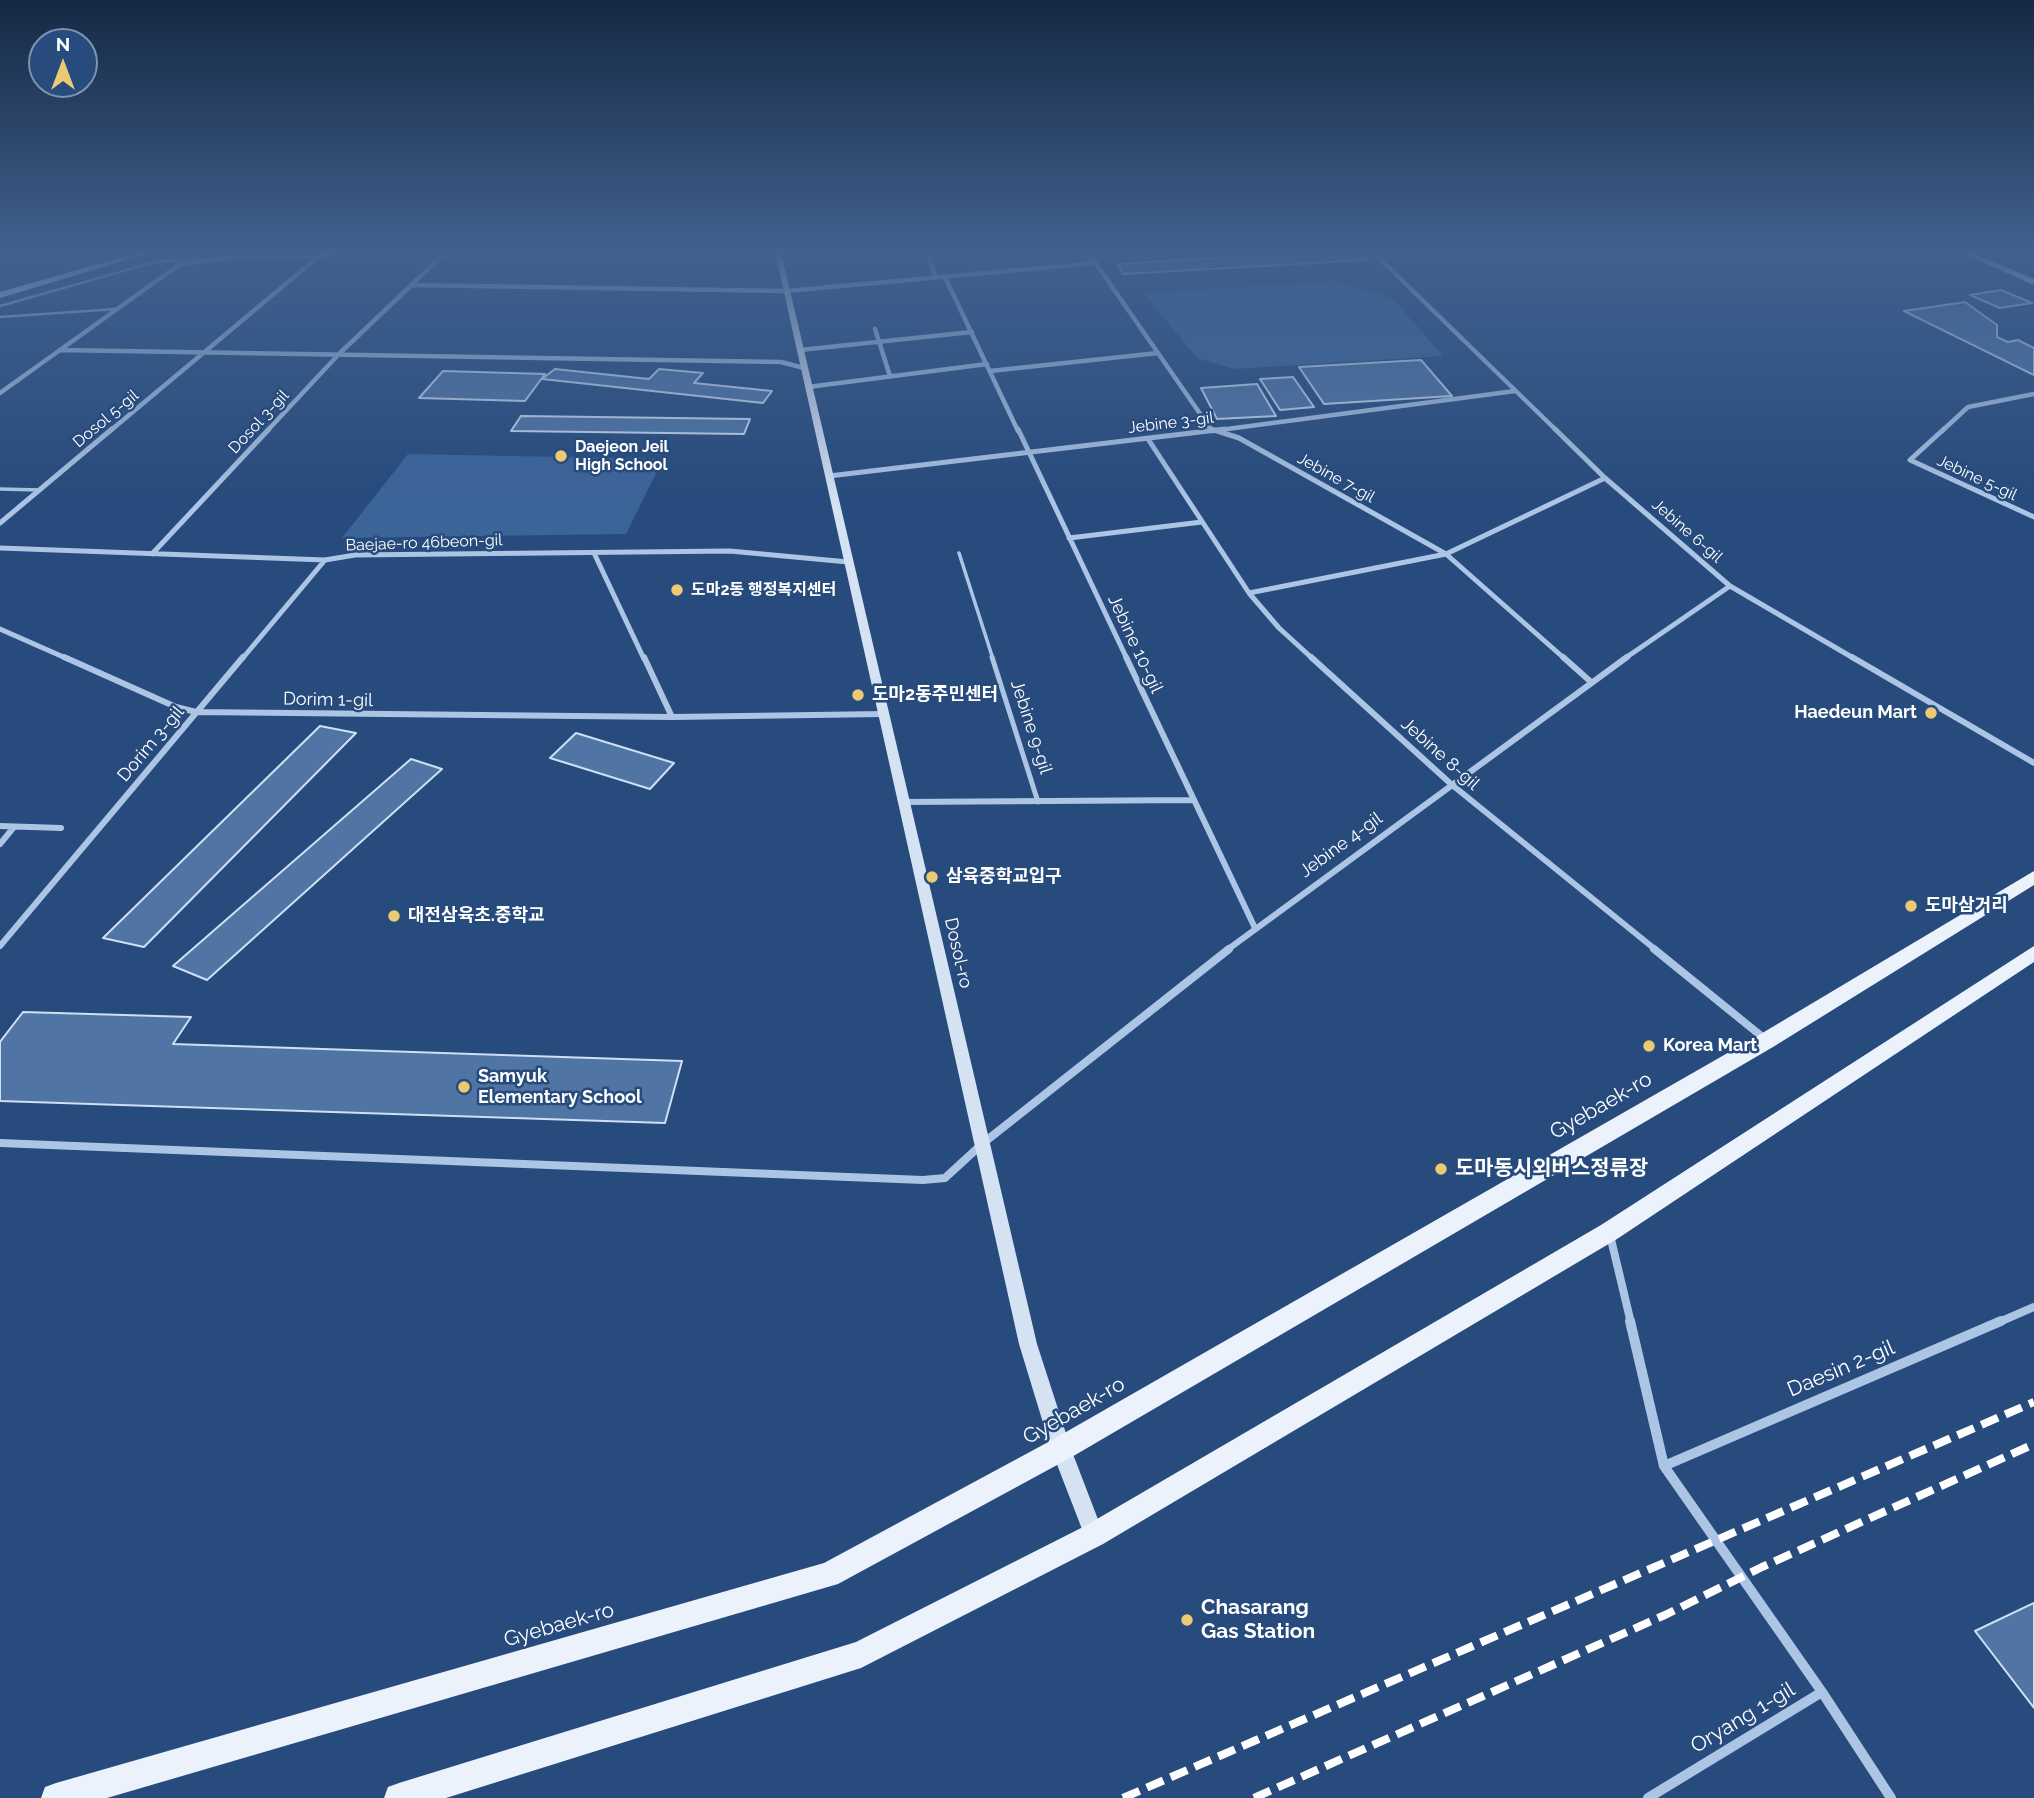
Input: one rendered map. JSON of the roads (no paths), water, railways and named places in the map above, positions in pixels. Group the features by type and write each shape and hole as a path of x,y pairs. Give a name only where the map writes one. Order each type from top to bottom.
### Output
{"main road":[{"name":"Gyebaek-ro","path":"55,1798 829,1575 1061,1449 1766,1041 2034,877"},
{"path":"399,1798 861,1654 1094,1535 1609,1232 2034,953"}],"street":[{"path":"0,393 79,336"},
{"name":"Dosol 5-gil","path":"0,523 222,336"},
{"name":"Dosol 3-gil","path":"152,554 357,336"},
{"name":"Dosol-ro","path":"797,336 1028,1344 1061,1449 1094,1535"},
{"path":"877,336 890,376"},
{"path":"800,350 932,336"},
{"name":"Jebine 10-gil","path":"974,336 1255,928"},
{"path":"1145,336 1212,431"},
{"name":"Jebine 6-gil","path":"1459,336 1605,478 1730,586 2034,763"},
{"path":"60,350 781,362 804,368"},
{"path":"990,371 1157,353"},
{"path":"808,387 987,364"},
{"name":"Jebine 3-gil","path":"828,476 1148,439 1515,391"},
{"name":"Jebine 5-gil","path":"2034,394 1968,408 1910,460 2034,517"},
{"name":"Jebine 7-gil","path":"1212,431 1239,438 1446,554 1591,682"},
{"name":"Jebine 8-gil","path":"1148,439 1249,593 1279,628 1451,784 1766,1041"},
{"path":"1249,593 1446,554 1605,478"},
{"path":"1069,538 1202,522"},
{"name":"Baejae-ro 46beon-gil","path":"0,548 325,560 355,555 730,551 848,562"},
{"path":"594,553 672,718"},
{"name":"Dorim 3-gil","path":"0,946 325,560"},
{"name":"Jebine 4-gil","path":"0,1143 923,1180 945,1178 982,1144 1255,928 1591,682 1730,586"},
{"name":"Dorim 1-gil","path":"0,629 196,712 672,718 883,714"},
{"name":"Jebine 9-gil","path":"1038,803 1194,800"},
{"path":"904,802 1038,803"},
{"path":"0,826 61,828"},
{"path":"0,844 14,827"},
{"path":"1609,1232 1664,1466 1822,1692"},
{"name":"Daesin 2-gil","path":"1664,1466 2034,1307"},
{"name":"Oryang 1-gil","path":"1648,1798 1822,1692 1891,1798"}],"lane":[{"path":"0,489 40,490"},
{"name":"Jebine 9-gil","path":"959,553 1038,803"}],"railway":[{"path":"1123,1798 2034,1402"},
{"path":"1254,1798 1665,1615 1762,1567 2034,1444"}],"place":[{"name":"Daejeon Jeil High School","path":"561,456"},
{"name":"도마2동 행정복지센터","path":"677,590"},
{"name":"도마2동주민센터","path":"858,695"},
{"name":"Haedeun Mart","path":"1931,713"},
{"name":"삼육중학교입구","path":"932,877"},
{"name":"도마삼거리","path":"1911,906"},
{"name":"대전삼육초.중학교","path":"394,916"},
{"name":"Korea Mart","path":"1649,1046"},
{"name":"Samyuk Elementary School","path":"464,1087"},
{"name":"도마동시외버스정류장","path":"1441,1169"},
{"name":"Chasarang Gas Station","path":"1187,1620"}]}
